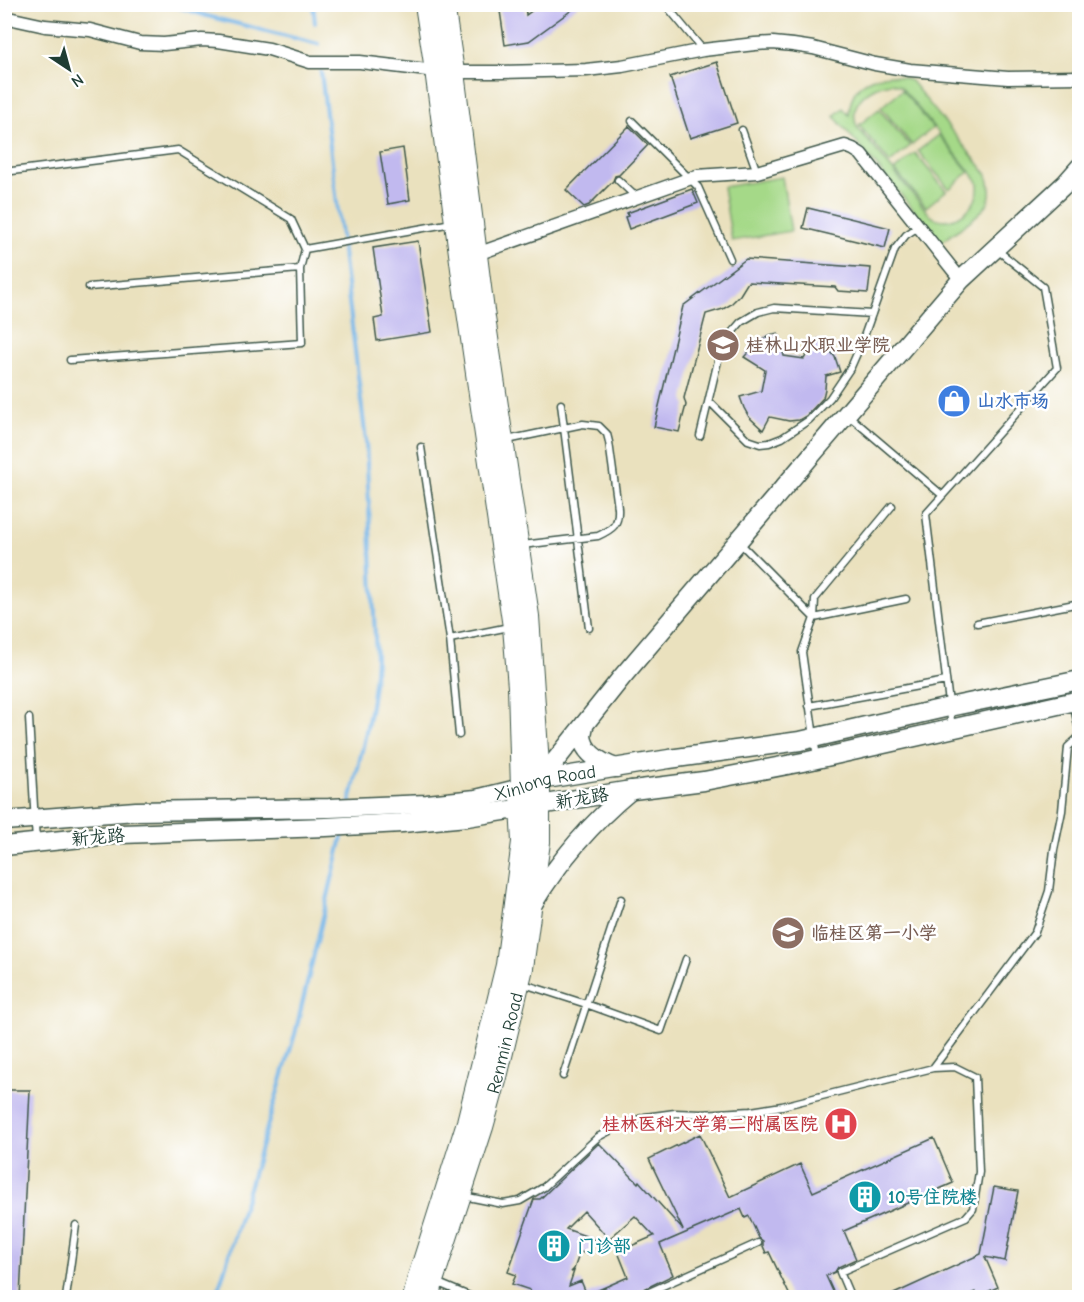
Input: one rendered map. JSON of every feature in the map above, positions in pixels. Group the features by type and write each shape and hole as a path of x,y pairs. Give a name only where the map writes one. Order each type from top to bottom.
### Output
{"main road":[{"path":"425,4 445,71"},
{"path":"444,4 445,71 455,223 513,627 527,800"},
{"name":"Renmin Road","path":"445,71 477,254 529,616 540,780 527,800 506,965 511,980"},
{"path":"540,780 622,677 961,280 1073,178"},
{"name":"Xinlong Road","path":"540,780 800,741 1080,680"},
{"name":"新龙路","path":"527,800 704,781 818,759 1076,701"},
{"path":"584,725 582,735 587,750 603,764 616,768"},
{"path":"531,907 544,884 575,844 631,790"},
{"name":"Xinlong Road","path":"4,821 136,811 329,808 401,814 427,804 476,799 527,800"},
{"name":"Renmin Road","path":"413,1298 427,1285 454,1193 475,1092 511,980 523,968 540,842 527,800"},
{"name":"新龙路","path":"4,846 121,834 326,827 401,814"}],"street":[{"path":"4,17 45,26 90,30 140,43 165,44 210,40 260,47 310,62 360,62 445,71 586,70 622,66 703,50 755,44 783,44 813,48 875,64 910,70 1008,78 1080,77"},
{"path":"477,254 703,174 757,172 846,146 861,154 961,280"}],"lane":[{"path":"665,4 703,50"},
{"path":"632,121 698,188 730,259"},
{"path":"742,130 757,172"},
{"path":"4,172 178,150 291,219 305,249 300,269 302,343 70,360"},
{"path":"618,180 636,198"},
{"path":"305,249 455,223"},
{"path":"709,401 748,440 760,444 782,438 809,420 830,398 851,367 895,249 899,241 918,227"},
{"path":"952,728 926,513 1057,368 1043,287 996,249"},
{"path":"89,287 300,269"},
{"path":"700,436 722,344 741,322 758,312 774,308 872,314"},
{"path":"561,404 589,628"},
{"path":"847,415 942,495"},
{"path":"503,441 583,423 598,426 607,434 609,442 618,521 607,532 598,536 519,546"},
{"path":"421,447 450,639 459,735"},
{"path":"818,759 801,652 814,618 815,599 892,506"},
{"path":"738,542 814,618"},
{"path":"814,618 906,600"},
{"path":"977,623 1080,603"},
{"path":"450,639 513,627"},
{"path":"809,706 946,681"},
{"path":"933,1068 1035,932 1049,891 1062,811 1068,747 1080,735 1076,701"},
{"path":"29,718 36,842"},
{"path":"563,1076 621,899"},
{"path":"511,980 661,1031 686,958"},
{"path":"454,1193 503,1204 520,1201 544,1187 598,1137 645,1117 675,1113 751,1111 782,1106 933,1068 955,1067 975,1077 979,1172 973,1209 966,1217 840,1272 851,1298"},
{"path":"66,1298 76,1225"},
{"path":"636,1298 758,1243"},
{"path":"427,1285 474,1298"}],"green space":[{"path":"890,75 911,81 986,173 990,194 986,206 972,220 941,242 834,116 843,108 849,115 852,98 860,86 866,81","holes":["892,83 901,87 977,180 976,198 971,206 956,218 938,219 930,215 857,127 855,110 862,97 884,85"]},
{"path":"902,90 933,128 912,145 881,107"},
{"path":"879,109 910,146 890,163 859,125"},
{"path":"939,135 969,172 949,189 918,151"},
{"path":"915,153 946,191 926,207 895,170"},
{"path":"782,177 791,231 732,241 723,187"}],"building":[{"path":"499,4 525,4 526,15 541,4 580,4 529,41 505,45"},
{"path":"717,62 737,123 690,138 670,77"},
{"path":"629,126 648,145 589,205 584,207 566,190"},
{"path":"403,148 410,200 388,204 380,152"},
{"path":"692,189 698,203 629,229 625,217 628,216 627,213"},
{"path":"808,208 890,228 885,248 803,228"},
{"path":"418,241 432,332 377,341 374,319 383,317 373,248"},
{"path":"746,259 871,268 868,293 838,291 835,287 748,282 730,305 706,314 684,398 686,405 679,432 654,427 683,306"},
{"path":"778,333 784,356 804,359 817,339 835,357 840,372 826,376 823,398 806,416 799,420 789,421 770,417 763,430 749,417 740,397 761,391 765,370 744,357 759,341"},
{"path":"4,1090 30,1090 20,1298 4,1298"},
{"path":"700,1134 730,1197 800,1164 813,1192 934,1138 953,1183 844,1231 856,1259 838,1267 835,1272 826,1276 836,1298 791,1298 749,1216 745,1218 741,1209 660,1244 673,1275 626,1298 533,1298 530,1290 512,1284 516,1275 508,1272 534,1199 540,1199 599,1143 638,1183 639,1181 683,1230 649,1159","holes":["584,1211 609,1239 635,1216 654,1236 622,1250 616,1247 628,1277 587,1295 581,1281 569,1286 574,1271 571,1272 580,1252 589,1254 594,1239 566,1229"]},
{"path":"994,1187 1018,1191 1005,1261 985,1257 998,1287 987,1292 990,1298 977,1298 975,1292 962,1298 885,1298 981,1254"}],"waterway":[{"path":"168,4 318,44"},
{"path":"313,4 315,23"},
{"path":"321,72 366,441 376,658 370,712 350,802"},
{"path":"216,1298 295,1034 343,833"}],"place":[{"name":"桂林山水职业学院","path":"723,345"},
{"name":"山水市场","path":"954,401"},
{"name":"临桂区第一小学","path":"788,933"},
{"name":"桂林医科大学第二附属医院","path":"841,1124"},
{"name":"10号住院楼","path":"865,1197"},
{"name":"门诊部","path":"554,1246"}]}
